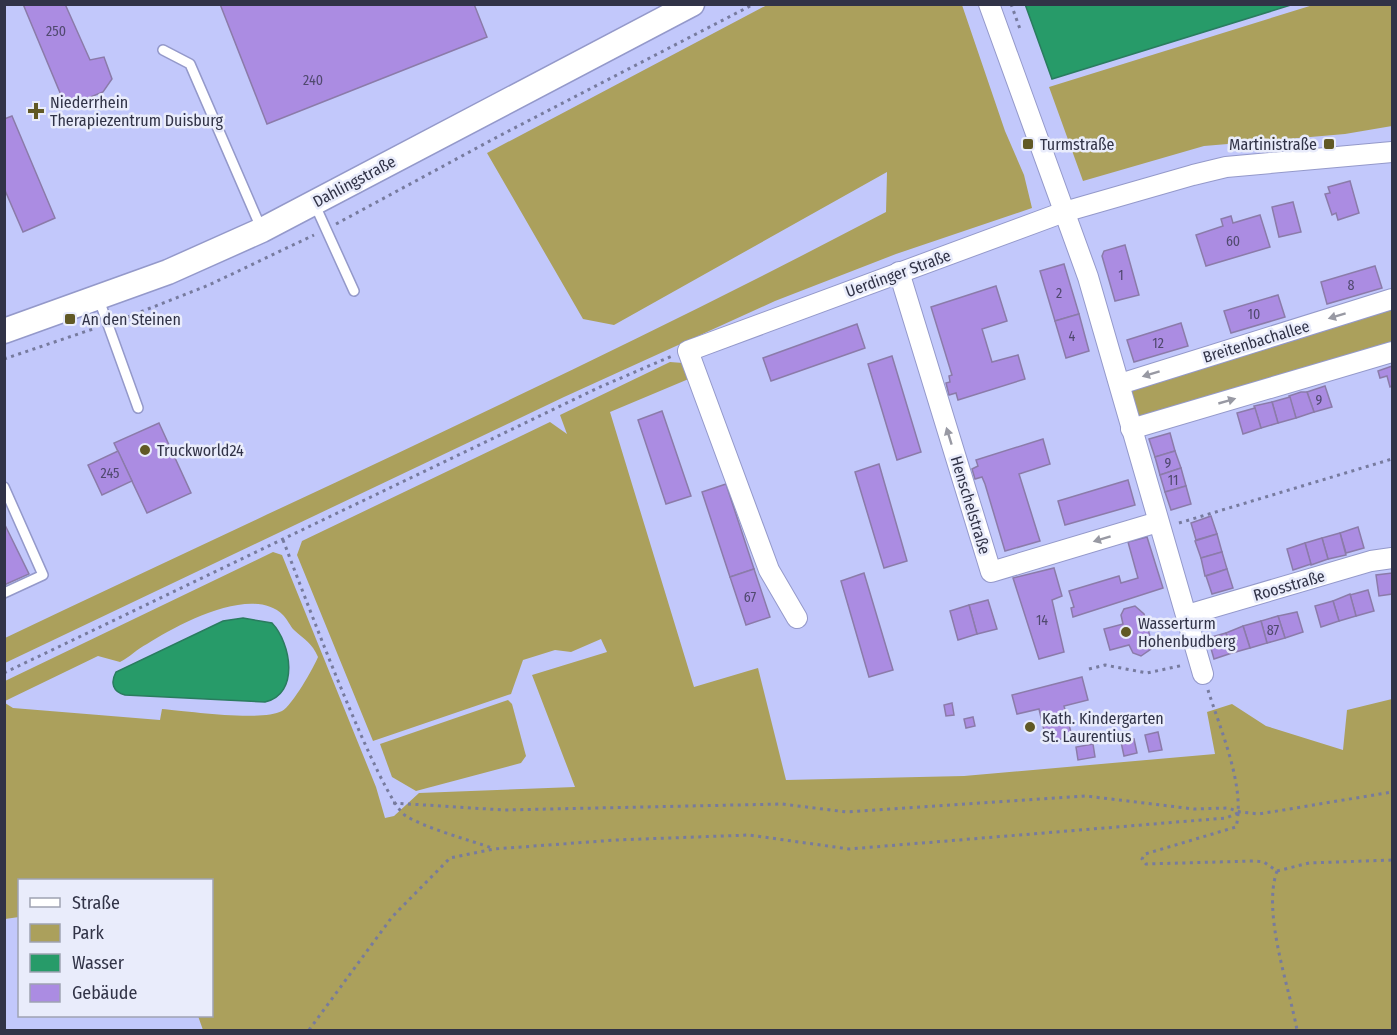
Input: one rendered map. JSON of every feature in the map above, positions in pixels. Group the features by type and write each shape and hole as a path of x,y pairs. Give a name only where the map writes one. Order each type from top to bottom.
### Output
{"street":[{"name":"Dahlingstraße","path":"4,331 168,272 262,230 692,4"},
{"path":"989,4 1088,277 1202,668"},
{"name":"Uerdinger Straße","path":"688,351 1064,212 1226,167 1392,152"},
{"name":"Henschelstraße","path":"899,272 991,572 1159,525"},
{"name":"Breitenbachallee","path":"1120,384 1392,299"},
{"path":"688,351 769,570 797,618"},
{"path":"1131,429 1392,352"},
{"name":"Roosstraße","path":"1187,615 1371,561 1392,558"}],"lane":[{"path":"163,50 190,64 262,230"},
{"path":"314,203 354,291"},
{"path":"98,297 138,408"},
{"path":"4,488 43,575 4,593"}],"path":[{"path":"4,359 107,324 209,285 326,229 530,119 754,4"},
{"path":"4,673 600,387 653,363 688,351"},
{"path":"1159,525 1392,459"},
{"path":"283,539 357,722 393,803 405,816 494,849"},
{"path":"1089,669 1106,665 1147,673 1202,668 1237,788 1240,813 1236,827 1145,854 1142,859 1146,864 1254,861 1264,862 1277,871 1310,863 1392,860"},
{"path":"393,803 504,810 782,804 847,812 1086,796 1194,809 1228,808 1240,813 1259,814 1392,792"},
{"path":"309,1030 392,916 450,858 494,849 616,840 749,835 849,849 1226,818 1240,813"},
{"path":"1277,871 1272,884 1271,906 1297,1030"}],"green space":[{"path":"767,5 962,5 1005,131 1024,175 1032,208 896,254 775,301 564,397 5,663 5,638 558,377 886,212 887,172 614,325 583,319 487,153"},
{"path":"1313,5 1392,5 1392,126 1345,134 1204,146 1083,181 1049,87"},
{"path":"1392,306 1392,343 1138,418 1129,385"},
{"path":"670,362 683,363 691,378 610,412 694,687 758,668 786,780 964,776 1215,754 1207,712 1232,704 1266,726 1343,750 1347,710 1392,699 1392,1030 203,1030 198,1017 213,1017 213,879 18,879 18,917 5,919 5,703 13,708 160,720 162,709 241,716 272,714 282,711 291,702 318,657 311,645 294,630 283,615 269,607 253,604 234,606 195,618 160,636 120,662 98,656 5,701 5,681 273,552 282,555 376,787 385,818 394,816 419,793 575,787 532,675 607,652 601,639 571,652 555,650 523,660 511,694 373,741 297,555 302,541 550,422 567,434 560,415"},
{"path":"508,700 512,704 526,756 521,763 416,791 392,777 380,744"}],"water":[{"path":"1025,4 1291,4 1291,5 1052,79"},
{"path":"243,618 272,623 284,643 289,667 288,679 284,689 276,697 265,702 125,695 115,689 113,680 116,672 223,621"}],"building":[{"path":"23,4 65,4 90,60 104,57 112,79 103,92 66,107"},
{"path":"220,4 474,4 487,37 267,124"},
{"path":"12,116 55,218 23,232 4,188 4,119"},
{"path":"1350,181 1359,213 1338,220 1336,213 1332,215 1325,194 1330,193 1328,187"},
{"path":"1293,202 1301,232 1279,237 1272,207"},
{"path":"1260,215 1270,247 1206,266 1196,235 1223,226 1221,219 1231,216 1233,223"},
{"path":"1125,245 1139,295 1115,301 1102,256 1104,251"},
{"path":"1064,264 1079,314 1055,321 1040,271"},
{"path":"1375,266 1382,288 1327,304 1321,282"},
{"path":"996,286 1007,321 982,329 992,362 1018,355 1025,379 958,400 956,393 949,395 946,383 950,382 949,376 952,375 931,307"},
{"path":"1278,295 1285,317 1231,333 1224,311"},
{"path":"1079,314 1089,351 1066,358 1055,321"},
{"path":"1181,323 1188,346 1134,362 1127,340"},
{"path":"857,324 865,348 771,381 763,358"},
{"path":"892,356 921,452 897,460 868,364"},
{"path":"1392,366 1392,386 1390,387 1387,376 1380,378 1378,371"},
{"path":"1325,386 1332,407 1314,412 1307,392"},
{"path":"1307,392 1314,412 1296,418 1289,396"},
{"path":"1290,397 1296,418 1278,423 1272,402"},
{"path":"1272,402 1278,423 1261,428 1254,406"},
{"path":"1255,408 1261,428 1243,434 1237,413"},
{"path":"662,411 691,496 666,504 638,420"},
{"path":"159,423 191,493 147,513 114,443"},
{"path":"1170,433 1175,451 1155,457 1149,439"},
{"path":"1043,439 1050,464 1019,474 1040,541 1005,551 985,484 982,477 975,479 972,469 978,466 976,460"},
{"path":"118,451 132,481 102,495 88,465"},
{"path":"1175,451 1181,468 1160,475 1155,457"},
{"path":"879,464 907,561 884,568 855,472"},
{"path":"1181,468 1186,486 1165,492 1160,475"},
{"path":"1128,480 1135,505 1065,525 1058,501"},
{"path":"726,484 754,569 730,577 702,492"},
{"path":"1186,486 1191,504 1171,510 1165,492"},
{"path":"1211,516 1217,534 1196,540 1191,523"},
{"path":"4,523 29,574 4,585"},
{"path":"1358,527 1364,548 1346,553 1340,533"},
{"path":"1340,533 1346,555 1328,559 1322,538"},
{"path":"1217,534 1222,552 1201,558 1195,541"},
{"path":"1147,537 1163,588 1073,617 1071,608 1074,607 1069,591 1119,576 1121,583 1138,578 1128,542"},
{"path":"1322,538 1328,559 1311,565 1305,543"},
{"path":"1305,543 1311,564 1293,570 1287,549"},
{"path":"1222,552 1227,569 1205,576 1201,558"},
{"path":"1054,568 1062,596 1052,600 1064,652 1039,659 1013,578"},
{"path":"754,569 770,617 746,625 730,577"},
{"path":"1227,569 1233,588 1212,594 1206,576"},
{"path":"864,573 893,670 869,677 841,581"},
{"path":"1392,573 1392,594 1379,596 1376,575"},
{"path":"1368,590 1374,611 1356,616 1350,595"},
{"path":"1350,594 1356,616 1339,621 1333,601"},
{"path":"988,600 997,629 977,634 969,605"},
{"path":"1333,601 1339,621 1321,627 1315,606"},
{"path":"969,605 977,634 958,640 950,611"},
{"name":"Wasserturm Hohenbudberg","path":"1135,606 1144,614 1151,649 1141,656 1133,653 1129,645 1110,650 1104,629 1123,624 1121,615 1124,609"},
{"path":"1297,612 1303,632 1285,638 1278,616"},
{"path":"1278,616 1285,638 1267,643 1261,621"},
{"path":"1261,621 1267,643 1250,648 1243,626"},
{"path":"1243,626 1250,648 1232,653 1226,633"},
{"path":"1226,633 1232,653 1214,659 1208,638"},
{"path":"1082,677 1088,700 1064,706 1072,736 1047,743 1039,709 1017,714 1012,695"},
{"path":"952,703 954,715 946,716 944,705"},
{"path":"973,717 975,726 966,728 964,719"},
{"path":"1158,732 1162,750 1149,752 1145,735"},
{"path":"1134,739 1137,753 1124,756 1121,742"},
{"path":"1093,744 1095,757 1078,760 1076,747"}],"place":[{"name":"Niederrhein Therapiezentrum Duisburg","path":"36,111"},
{"name":"Turmstraße","path":"1028,144"},
{"name":"Martinistraße","path":"1329,144"},
{"name":"An den Steinen","path":"70,319"},
{"name":"Truckworld24","path":"145,450"},
{"name":"Wasserturm Hohenbudberg","path":"1126,632"},
{"name":"Kath. Kindergarten St. Laurentius","path":"1030,727"}]}
